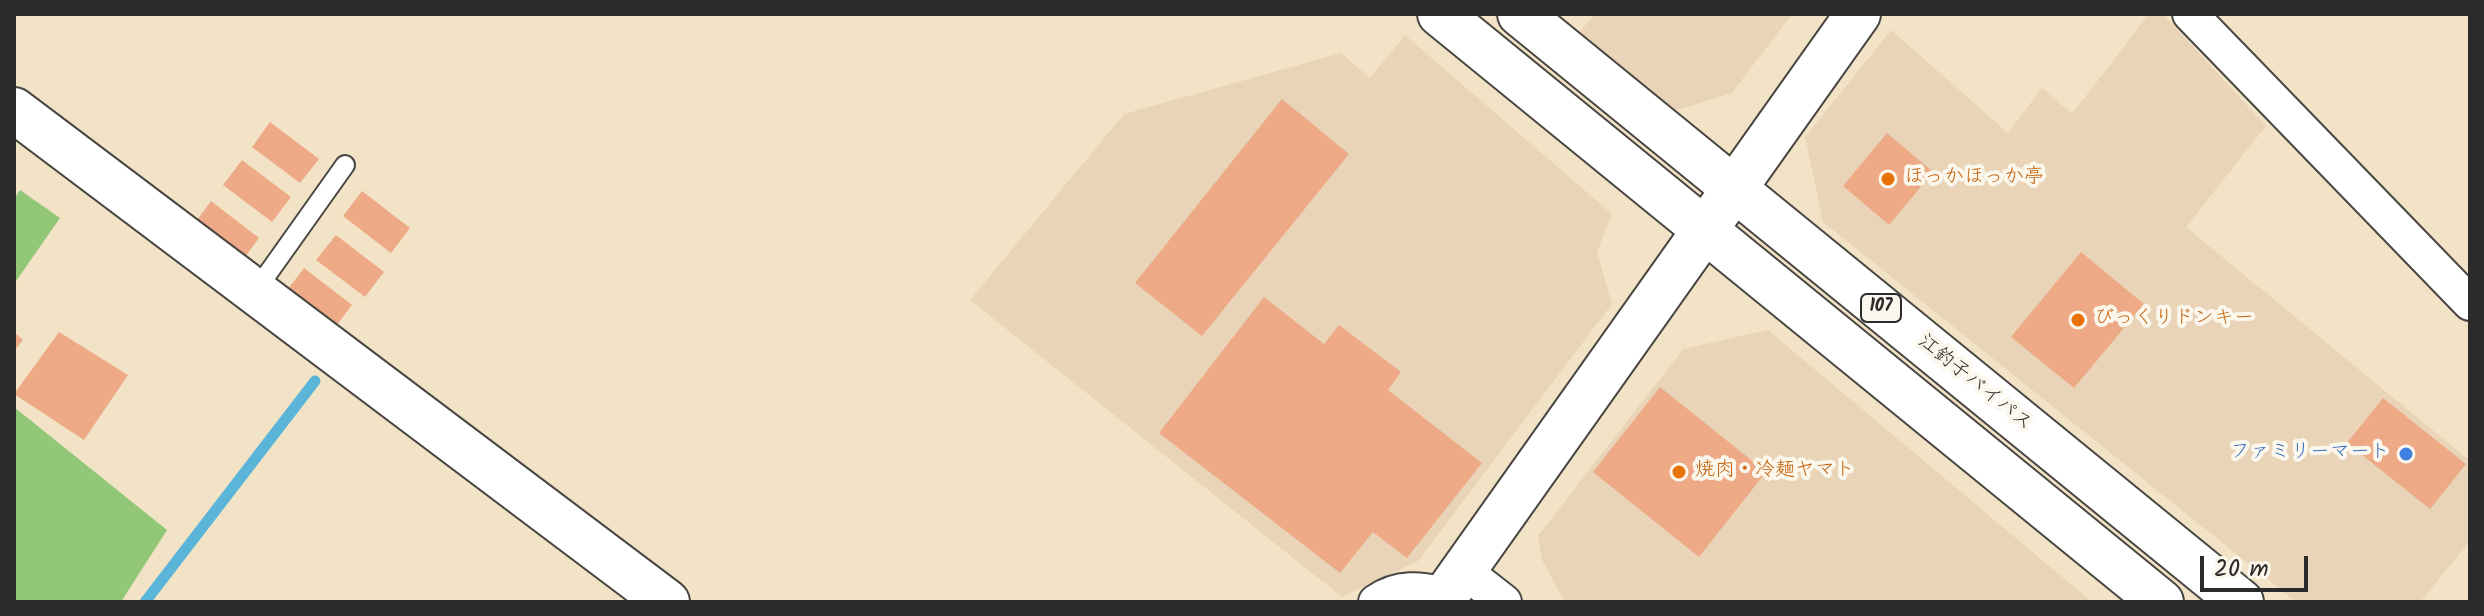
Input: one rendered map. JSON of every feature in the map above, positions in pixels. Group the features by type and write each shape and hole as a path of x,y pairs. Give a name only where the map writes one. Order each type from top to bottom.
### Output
{"main road":[{"name":"107","path":"1440,14 2161,602"},
{"name":"江釣子バイパス","path":"1520,14 2241,602"},
{"path":"1450,589 1858,14"},
{"path":"14,110 667,602"}],"street":[{"path":"2190,14 2470,303"},
{"path":"1376,602 1390,592 1418,588 1450,589 1504,602"}],"lane":[{"path":"254,293 345,165"}],"shaded area":[{"path":"1596,14 1792,14 1732,93 1674,111 1579,32"},
{"path":"2149,14 2163,14 2266,126 2186,227 2470,461 2470,541 2420,602 2296,602 1823,222 1805,137 1891,30 2008,133 2042,88 2072,114"},
{"path":"1405,35 1612,214 1597,252 1612,304 1418,561 1342,597 970,300 1124,114 1341,53 1370,78"},
{"path":"1768,330 2092,602 1565,602 1542,560 1538,536 1683,349"}],"green space":[{"path":"20,190 60,218 14,284 14,199"},
{"path":"14,407 167,530 121,602 14,602"}],"building":[{"path":"1282,99 1349,154 1202,336 1135,283"},
{"path":"270,122 319,159 300,183 252,147"},
{"name":"ほっかほっか亭","path":"1887,133 1933,172 1889,225 1843,186"},
{"path":"242,160 291,197 272,222 223,185"},
{"path":"362,191 410,228 391,253 343,216"},
{"path":"211,201 259,238 240,264 192,227"},
{"path":"336,235 384,272 365,297 316,260"},
{"name":"びっくりドンキー","path":"2081,252 2144,304 2074,388 2011,337"},
{"path":"304,268 352,305 333,330 285,293"},
{"path":"1264,297 1324,344 1339,325 1401,372 1388,390 1482,463 1407,558 1373,532 1340,573 1159,433"},
{"path":"14,332 23,340 14,351"},
{"path":"59,332 128,375 84,440 14,394"},
{"name":"焼肉・冷麺ヤマト","path":"1660,387 1766,472 1699,557 1593,472"},
{"name":"ファミリーマート","path":"2383,398 2466,464 2430,509 2347,443"}],"waterway":[{"path":"145,602 315,381"}],"place":[{"name":"ほっかほっか亭","path":"1888,179"},
{"name":"びっくりドンキー","path":"2078,320"},
{"name":"ファミリーマート","path":"2406,454"},
{"name":"焼肉・冷麺ヤマト","path":"1679,472"}]}
